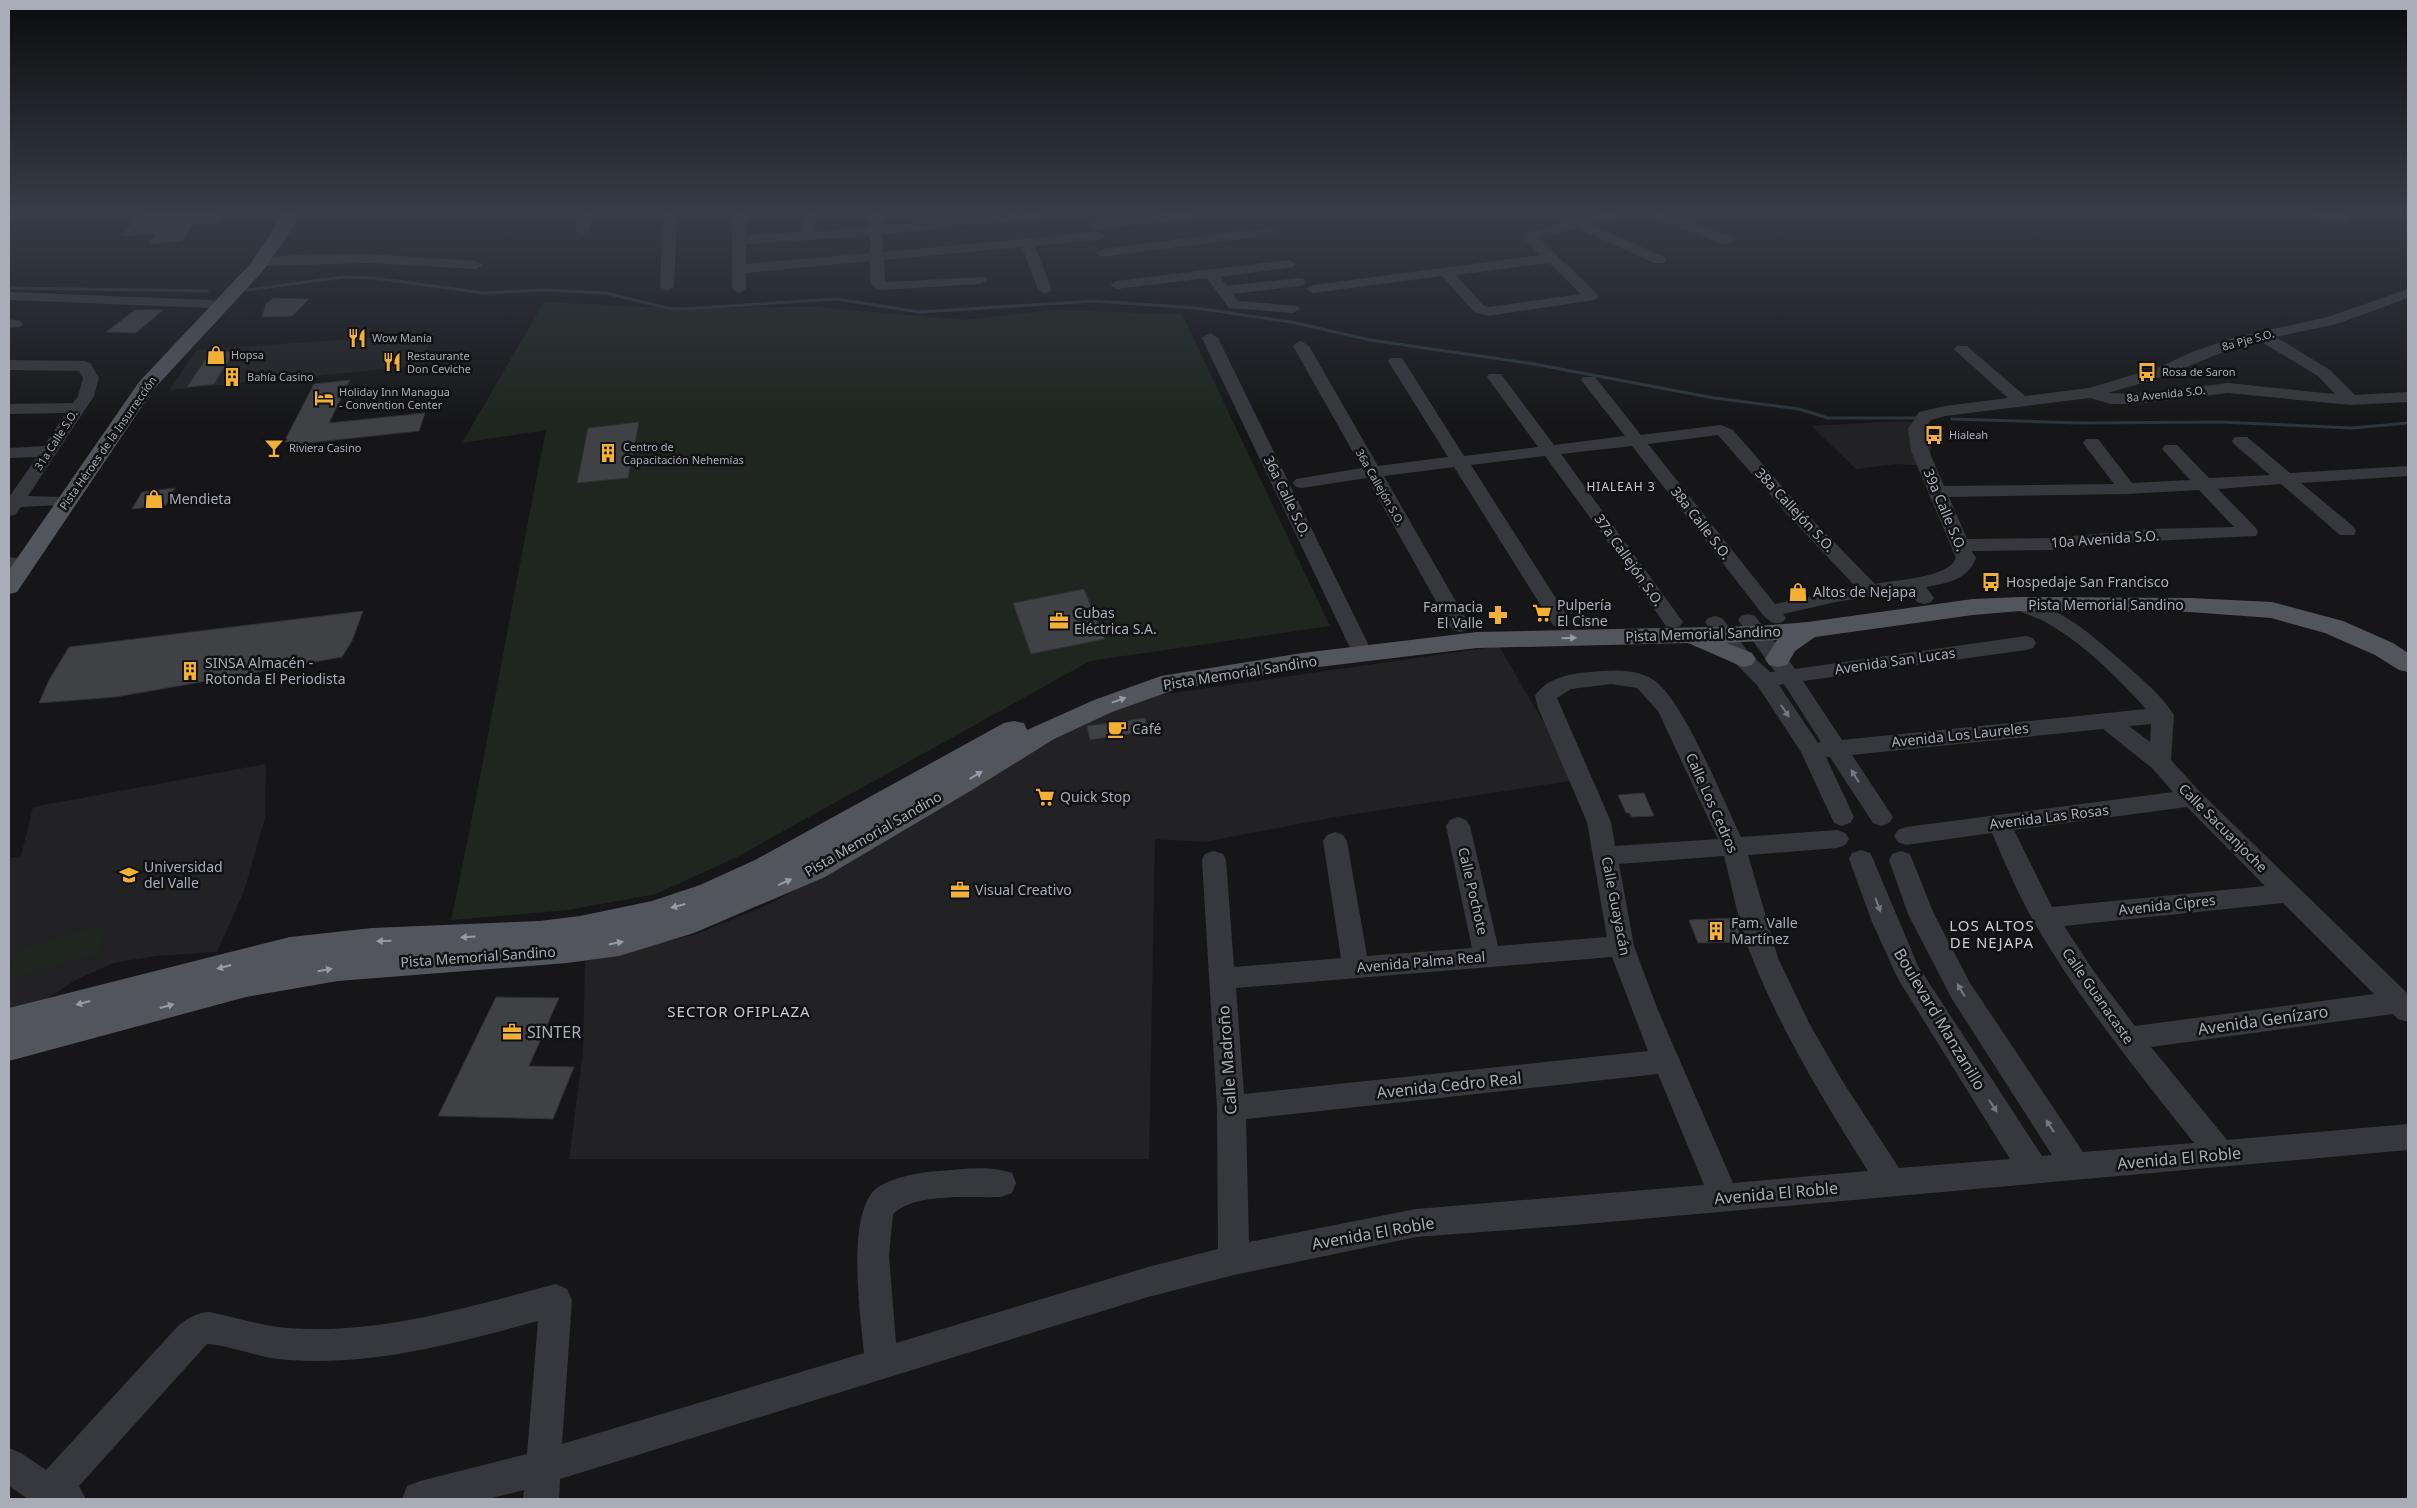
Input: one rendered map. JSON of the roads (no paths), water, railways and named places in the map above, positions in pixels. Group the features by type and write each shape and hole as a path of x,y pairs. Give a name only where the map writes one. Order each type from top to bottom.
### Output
{"main road":[{"name":"Pista Héroes de la Insurrección","path":"9,563 130,392 228,284"},
{"name":"Pista Héroes de la Insurrección","path":"9,587 146,386 240,284"},
{"name":"Pista Memorial Sandino","path":"9,1022 290,950 334,942 503,935 621,921 687,904 748,878 817,841 1036,716 1090,691 1159,668 1360,647 1719,629 1763,620 1853,610 1919,590 1957,592 1998,590 2253,594 2281,597 2332,611 2359,622 2408,649"},
{"path":"1878,620 1892,612 1925,606 1926,604 1919,590"},
{"name":"Pista Memorial Sandino","path":"1763,620 1808,630 1973,606 2020,604 2190,605 2272,610 2334,627 2384,650 2408,664"},
{"name":"Pista Memorial Sandino","path":"9,1047 246,984 338,968 567,950 619,942 694,921 814,869 903,816 962,784 1044,732 1103,706 1170,682 1360,647 1460,626 1561,622 1682,630"},
{"path":"1682,630 1742,659"},
{"path":"1783,668 1786,646 1808,630"},
{"path":"817,841 840,836 879,817 903,816 902,807 905,801 941,779 947,768"}],"street":[{"path":"739,284 739,289"},
{"path":"879,284 889,287 923,284"},
{"path":"980,284 982,299"},
{"path":"1043,284 1045,290"},
{"path":"1117,284 1119,290 1151,284"},
{"path":"1219,284 1234,304 1293,309"},
{"path":"1224,291 1279,284"},
{"path":"1313,289 1349,284"},
{"path":"1457,284 1479,309 1488,312 1590,297 1579,284"},
{"name":"8a Pje S.O.","path":"2091,393 2168,369 2198,355 2241,340 2332,321 2408,293"},
{"path":"9,296 211,304"},
{"path":"2262,335 2324,373 2350,400"},
{"name":"36a Calle S.O.","path":"1210,338 1360,647"},
{"name":"36a Callejón S.O.","path":"1301,346 1460,626"},
{"path":"1962,349 2021,401"},
{"path":"1396,361 1561,622"},
{"name":"31a Calle S.O.","path":"9,365 84,366 91,378 86,396 50,451 11,505"},
{"name":"37a Callejón S.O.","path":"1495,377 1682,630"},
{"name":"38a Calle S.O.","path":"1589,380 1634,439 1763,620"},
{"name":"8a Avenida S.O.","path":"1925,416 1945,411 2091,393 2110,399 2137,399 2228,388 2350,400 2408,398"},
{"path":"9,409 77,408"},
{"name":"39a Calle S.O.","path":"1919,590 1959,572 1966,558 1920,451 1916,428 1925,416"},
{"name":"38a Callejón S.O.","path":"1634,439 1721,430 1727,434 1793,510 1870,590"},
{"path":"1302,482 1634,439"},
{"path":"2241,441 2347,531"},
{"path":"2092,443 2127,489"},
{"path":"2171,449 2203,484"},
{"path":"9,453 50,451"},
{"path":"1937,492 2127,489 2408,471"},
{"name":"10a Avenida S.O.","path":"1960,545 2051,544 2150,535 2249,532 2203,484"},
{"path":"11,505 53,501"},
{"path":"1881,817 1783,668 1763,620 1870,590 1919,590"},
{"path":"2020,604 2040,609 2076,630 2151,700 2163,715 2160,762"},
{"path":"2075,605 2071,614 2076,630"},
{"path":"1719,629 1742,659 1765,680 1812,751 1851,854 1883,864 1904,848"},
{"name":"Avenida San Lucas","path":"1765,680 1783,668 2026,643"},
{"name":"Calle Los Cedros","path":"1546,696 1557,686 1589,679 1622,678 1640,681 1654,690 1668,708 1733,846 1765,958 1799,1030 1833,1091 1892,1183"},
{"name":"Calle Guayacán","path":"1546,696 1549,708 1599,822 1607,856 1621,946 1724,1198"},
{"name":"Avenida Los Laureles","path":"1812,751 1836,747 2163,715"},
{"path":"2107,720 2160,762"},
{"name":"Calle Sacuanjoche","path":"2160,762 2192,798 2403,1006"},
{"name":"Avenida Las Rosas","path":"1904,848 1999,823 2192,798"},
{"path":"1607,856 1733,846 1840,828 1859,813 1881,817 1891,822 1904,848 1921,914 1961,991 2076,1167"},
{"name":"Calle Guanacaste","path":"1999,823 2045,918 2075,966 2128,1039 2221,1154"},
{"name":"Calle Pochote","path":"1458,826 1487,956"},
{"path":"1335,841 1356,968"},
{"name":"Boulevard Manzanillo","path":"1862,859 1885,922 1907,971 2034,1170"},
{"name":"Calle Madroño","path":"1214,860 1231,1108 1234,1260"},
{"name":"Avenida Cipres","path":"2045,918 2288,893"},
{"name":"Avenida Palma Real","path":"1221,979 1621,946"},
{"name":"Avenida Genízaro","path":"2128,1039 2403,1006"},
{"name":"Avenida Cedro Real","path":"1231,1108 1667,1061"},
{"name":"Avenida El Roble","path":"420,1499 543,1483 882,1364 1148,1282 1234,1260 1416,1223 1724,1198 2408,1137"},
{"path":"882,1364 875,1282 875,1226 882,1204 898,1193 926,1186 1001,1183"},
{"path":"9,1465 54,1497 190,1338 200,1330 209,1328 285,1344 339,1346 400,1339 556,1300 543,1483"}],"waterway":[{"path":"246,290 288,284"},
{"path":"421,284 484,293 545,290 606,293 667,308 683,309 836,299 920,312 1094,301 1196,308 1291,322 1370,340 1534,364 1714,398 1799,409 1828,418 1920,418"},
{"path":"9,288 208,291"},
{"path":"1952,419 2080,423 2220,422 2352,428 2408,423"}],"place":[{"name":"Wow Manía","path":"357,338"},
{"name":"Hopsa","path":"216,355"},
{"name":"Restaurante Don Ceviche","path":"392,362"},
{"name":"Rosa de Saron","path":"2147,372"},
{"name":"Bahía Casino","path":"232,377"},
{"name":"Holiday Inn Managua - Convention Center","path":"324,398"},
{"name":"Hialeah","path":"1934,435"},
{"name":"Riviera Casino","path":"274,448"},
{"name":"Centro de Capacitación Nehemías","path":"608,453"},
{"name":"Mendieta","path":"154,499"},
{"name":"Hospedaje San Francisco","path":"1991,582"},
{"name":"Altos de Nejapa","path":"1798,592"},
{"name":"Pulpería El Cisne","path":"1542,613"},
{"name":"Farmacia El Valle","path":"1498,615"},
{"name":"Cubas Eléctrica S.A.","path":"1059,621"},
{"name":"SINSA Almacén - Rotonda El Periodista","path":"190,671"},
{"name":"Café","path":"1117,729"},
{"name":"Quick Stop","path":"1045,797"},
{"name":"Universidad del Valle","path":"129,875"},
{"name":"Visual Creativo","path":"960,890"},
{"name":"Fam. Valle Martínez","path":"1716,931"},
{"name":"SINTER","path":"512,1032"}],"district":[{"name":"HIALEAH 3","path":"1621,487"},
{"name":"LOS ALTOS DE NEJAPA","path":"1992,934"},
{"name":"SECTOR OFIPLAZA","path":"739,1012"}]}
